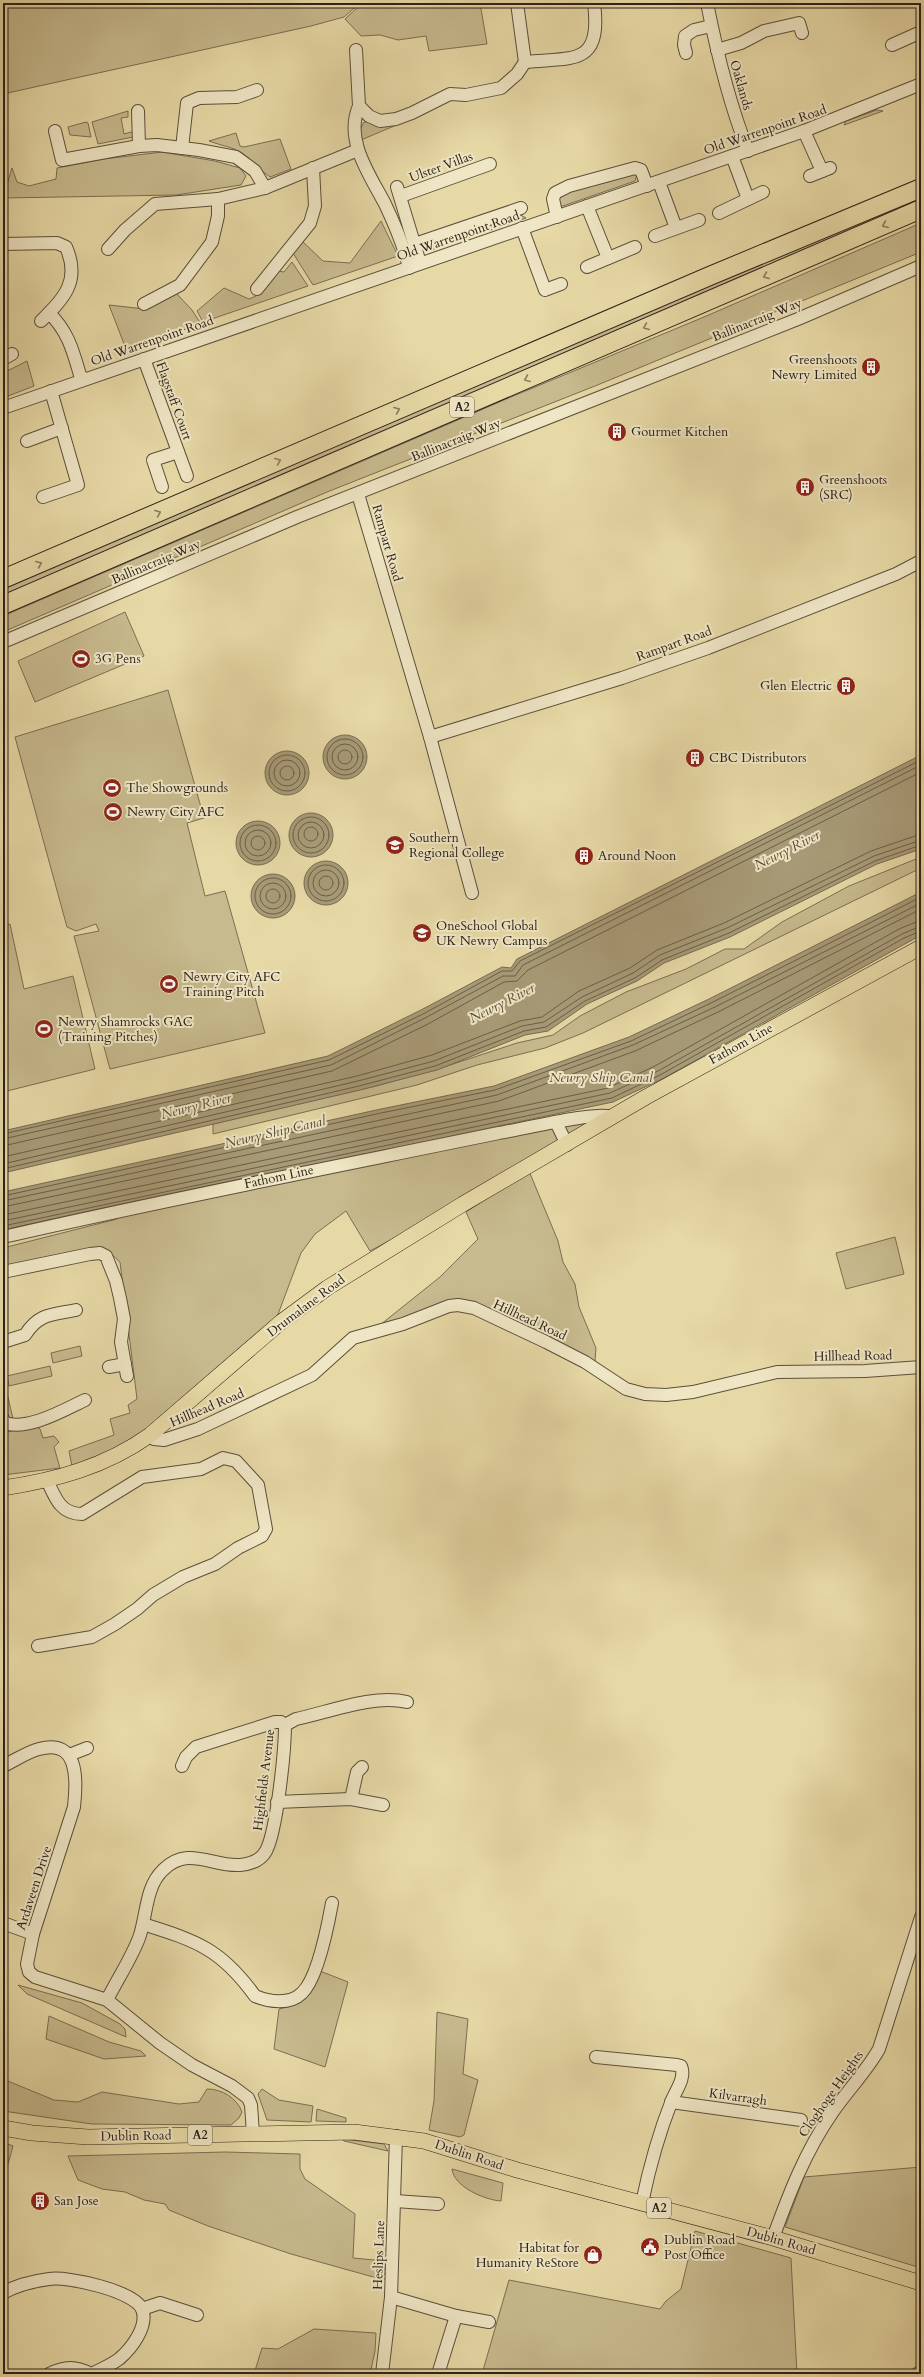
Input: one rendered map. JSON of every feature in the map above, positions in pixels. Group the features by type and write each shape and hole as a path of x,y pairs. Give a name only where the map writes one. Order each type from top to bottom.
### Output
{"highway":[{"name":"A2","path":"3,579 712,275 921,188"},
{"name":"A2","path":"3,605 921,209"}],"main road":[{"name":"Fathom Line","path":"613,1117 760,1033 921,947"},
{"name":"Drumalane Road","path":"3,1488 47,1480 102,1463 134,1446 150,1435 281,1322 327,1288 463,1204 613,1117"},
{"name":"Dublin Road","path":"3,2128 32,2133 88,2136 347,2132 396,2136 434,2143 517,2170 773,2238 921,2283"}],"street":[{"path":"359,106 370,116 380,121 396,119 450,94 466,95 501,88 517,74 525,62 517,3"},
{"path":"525,62 573,59 584,53 591,44 596,27 594,3"},
{"name":"Oaklands","path":"707,3 711,26 735,118 748,151"},
{"name":"Oaklands","path":"717,50 742,43 764,31 776,27 799,23 802,33"},
{"path":"686,53 684,45 685,36 694,30 711,26"},
{"path":"892,45 921,32"},
{"path":"356,50 359,106 354,124 358,150 398,233 409,268"},
{"name":"Old Warrenpoint Road","path":"3,408 748,151 804,131 921,84"},
{"path":"182,148 188,103 199,98 237,97 256,90"},
{"path":"138,111 139,146"},
{"path":"55,131 62,160 139,146 182,148 236,157 255,171 265,188"},
{"path":"804,131 826,170 810,176"},
{"path":"108,249 125,230 155,204 218,199 265,188 358,150"},
{"path":"732,156 748,199"},
{"name":"Ulster Villas","path":"420,263 399,191 490,164"},
{"path":"257,289 310,223 315,206 313,168"},
{"path":"557,217 553,199 555,192 569,186 635,168 641,170 647,186"},
{"path":"659,182 676,228"},
{"path":"719,213 763,192"},
{"path":"144,304 180,285 212,242 218,216 218,199"},
{"path":"587,206 608,258"},
{"path":"415,244 521,208"},
{"path":"655,236 699,220"},
{"path":"522,228 545,290 561,284"},
{"path":"3,244 56,243 66,247 71,257 71,276 68,292 45,317 60,324 68,336 80,375 84,379"},
{"path":"587,267 635,247"},
{"name":"Ballinacraig Way","path":"3,642 297,517 791,322 921,266"},
{"name":"Flagstaff Court","path":"144,359 187,476"},
{"path":"43,497 78,485 51,391"},
{"path":"27,441 62,428"},
{"name":"Flagstaff Court","path":"162,487 153,460 178,452"},
{"name":"Rampart Road","path":"358,494 430,737 472,893"},
{"name":"Rampart Road","path":"430,737 622,678 708,648 896,574 921,560"},
{"name":"Fathom Line","path":"3,1237 311,1170 556,1122 605,1114 613,1117"},
{"path":"556,1122 567,1145"},
{"path":"3,1272 90,1254 100,1253 106,1256 116,1281 120,1298 124,1331 121,1342 126,1370 109,1367"},
{"name":"Hillhead Road","path":"150,1435 154,1439 164,1440 198,1429 312,1375 353,1338 403,1324 449,1306 458,1305 474,1308 546,1342 585,1362 626,1389 645,1394 666,1395 693,1392 777,1372 865,1371 921,1367"},
{"path":"3,1342 25,1335 33,1323 41,1318 76,1310"},
{"path":"3,1419 4,1424 14,1426 26,1424 85,1400"},
{"path":"38,1646 92,1637 137,1609 153,1595 182,1578 215,1564 238,1548 262,1536 266,1529 258,1485 236,1461 222,1458 201,1469 142,1477 82,1514 66,1511 57,1501 47,1480"},
{"path":"285,1725 296,1719 376,1701 397,1700 407,1702"},
{"name":"Highfields Avenue","path":"107,2000 139,1939 150,1892 161,1871 172,1862 187,1858 203,1858 240,1865 258,1860 265,1851 270,1840 277,1802 285,1739 285,1725 281,1722 275,1722 196,1747 186,1756 182,1766"},
{"path":"3,1766 38,1749 53,1747 64,1749 69,1755 87,1748"},
{"name":"Ardaveen Drive","path":"69,1755 76,1789 74,1807 33,1934 27,1964 29,1972 35,1977 107,2000"},
{"path":"351,1799 357,1772 362,1767"},
{"path":"277,1802 351,1799 383,1805"},
{"path":"143,1924 187,1937 231,1966 255,1996 277,2001 291,1999 301,1994 310,1982 327,1929 332,1903"},
{"name":"Cloghoge Heights","path":"773,2238 798,2171 831,2114 869,2066 879,2049 921,1917"},
{"path":"3,1923 33,1934"},
{"path":"107,2000 160,2044 192,2065 232,2086 248,2098 252,2117 253,2134"},
{"path":"596,2057 682,2066 682,2078 671,2102 642,2203"},
{"name":"Kilvarragh","path":"671,2102 801,2120"},
{"name":"Heslips Lane","path":"382,2374 391,2297 396,2136"},
{"path":"395,2201 438,2204"},
{"path":"3,2293 13,2287 51,2279 91,2284 128,2296 142,2309 144,2320 139,2335 119,2359 92,2374 80,2368 62,2368 49,2374"},
{"path":"391,2297 456,2316 489,2322"},
{"path":"142,2309 160,2303 197,2315"},
{"path":"438,2374 456,2316"},
{"path":"917,2374 921,2371"}],"shaded area":[{"path":"3,3 360,3 344,17 311,26 3,94"},
{"path":"367,3 480,3 487,44 429,51 426,36 398,40 380,35 361,36 345,19 357,8"},
{"path":"877,110 883,111 844,125 846,121"},
{"path":"128,111 128,117 121,118 124,134 131,132 134,134 133,137 98,144 92,122"},
{"path":"406,121 361,140 360,130 364,122"},
{"path":"86,122 88,123 91,137 70,135 68,127"},
{"path":"236,133 240,146 244,147 280,139 291,169 270,177 242,153 209,141"},
{"path":"162,152 215,161 240,168 246,176 241,185 176,195 3,198 12,168 17,182 29,186 56,179 57,168 104,159"},
{"path":"635,171 637,174 635,181 563,206 560,206 557,199 559,193"},
{"path":"921,193 921,202 3,595 3,586"},
{"path":"517,213 526,218 431,250 426,248 431,242"},
{"path":"381,221 398,256 313,285 293,253 302,241 323,261 350,263"},
{"path":"921,223 921,252 595,386 327,492 3,632 3,616 511,397 704,317"},
{"path":"292,262 308,286 203,322 197,311 224,288 249,299 256,296 278,271 284,272"},
{"path":"175,292 192,310 201,324 126,349 109,305 145,309"},
{"path":"27,361 34,386 3,398 3,373"},
{"name":"3G Pens","path":"125,612 144,656 35,702 18,661"},
{"path":"168,690 204,818 187,823 205,896 225,891 265,1033 110,1069 74,936 99,931 96,924 76,931 67,927 15,737"},
{"path":"921,857 921,868 583,1033 545,1048 477,1065 417,1085 213,1134 213,1124 376,1086 441,1068 517,1043 553,1035 580,1016 626,992 686,969 725,949 744,949 782,922 849,886"},
{"name":"Newry Shamrocks GAC (Training Pitches)","path":"10,924 24,989 73,976 95,1069 3,1092 3,926"},
{"path":"606,1114 474,1195 370,1251 346,1211 315,1234 301,1253 274,1325 144,1431 91,1462 72,1466 69,1451 114,1435 110,1419 130,1413 128,1405 137,1399 120,1262 108,1251 62,1255 3,1266 3,1248 117,1219 116,1211"},
{"path":"529,1171 558,1241 563,1262 575,1284 579,1307 596,1348 595,1361 469,1307 375,1329 440,1277 478,1239 466,1212"},
{"path":"895,1237 904,1274 846,1289 836,1253"},
{"path":"80,1346 82,1356 53,1363 51,1353"},
{"path":"50,1366 52,1376 9,1386 7,1376"},
{"path":"7,1393 13,1419 7,1416 3,1397"},
{"path":"34,1425 40,1429 43,1438 54,1436 59,1442 54,1447 60,1468 3,1475 3,1431 8,1432"},
{"path":"320,1971 348,1982 325,2067 274,2049 279,2009 295,2004 306,1997"},
{"path":"18,1985 82,2003 120,2024 125,2029 126,2037 27,1994"},
{"path":"437,2012 468,2019 463,2074 478,2080 464,2135 460,2137 429,2130 434,2101"},
{"path":"49,2016 109,2042 141,2051 146,2056 104,2059 46,2039"},
{"path":"3,2079 54,2100 78,2102 102,2092 179,2104 199,2102 207,2089 213,2089 228,2095 237,2102 242,2112 239,2118 231,2125 92,2124 3,2111"},
{"path":"262,2089 279,2100 313,2106 311,2122 267,2120 258,2094"},
{"path":"317,2109 346,2118 346,2122 316,2121"},
{"path":"342,2139 384,2144 388,2151 344,2141"},
{"path":"3,2142 13,2146 3,2182"},
{"path":"225,2152 300,2154 300,2169 305,2179 355,2214 353,2258 385,2261 384,2280 291,2254 208,2226 169,2210 165,2204 144,2200 125,2192 102,2189 78,2180 68,2156"},
{"path":"921,2167 921,2268 785,2227 804,2177"},
{"path":"452,2169 503,2183 501,2201 479,2195 464,2187 454,2176"},
{"path":"695,2231 791,2258 797,2374 482,2374 509,2280 660,2309 666,2301 681,2289"},
{"path":"314,2329 376,2333 375,2351 370,2374 254,2374 262,2348 278,2349"}],"water":[{"path":"341,735 349,735 361,741 367,753 367,761 361,773 349,779 341,779 329,773 323,761 323,753 329,741"},
{"path":"283,751 291,751 303,757 309,769 309,777 303,789 291,795 283,795 271,789 265,777 265,769 271,757"},
{"name":"Newry River","path":"921,755 921,849 877,864 730,937 664,963 637,981 587,1004 548,1031 525,1035 437,1070 360,1090 3,1173 3,1131 328,1056 421,1010 502,967 511,968 517,959"},
{"path":"307,813 315,813 327,819 333,831 333,839 327,851 315,857 307,857 295,851 289,839 289,831 295,819"},
{"path":"254,821 262,821 274,827 280,839 280,847 274,859 262,865 254,865 242,859 236,847 236,839 242,827"},
{"path":"322,861 330,861 342,867 348,879 348,887 342,899 330,905 322,905 310,899 304,887 304,879 310,867"},
{"path":"269,874 277,874 289,880 295,892 295,900 289,912 277,918 269,918 257,912 251,900 251,892 257,880"},
{"name":"Newry Ship Canal","path":"921,892 921,935 662,1079 613,1102 3,1230 3,1192 381,1109 494,1086 629,1037 711,998"}],"place":[{"name":"Greenshoots Newry Limited","path":"871,367"},
{"name":"Gourmet Kitchen","path":"617,432"},
{"name":"Greenshoots (SRC)","path":"805,487"},
{"name":"3G Pens","path":"81,659"},
{"name":"Glen Electric","path":"846,686"},
{"name":"CBC Distributors","path":"695,758"},
{"name":"The Showgrounds","path":"112,788"},
{"name":"Newry City AFC","path":"113,812"},
{"name":"Southern Regional College","path":"395,845"},
{"name":"Around Noon","path":"584,856"},
{"name":"OneSchool Global UK Newry Campus","path":"422,933"},
{"name":"Newry City AFC Training Pitch","path":"169,984"},
{"name":"Newry Shamrocks GAC (Training Pitches)","path":"44,1029"},
{"name":"San Jose","path":"40,2201"},
{"name":"Dublin Road Post Office","path":"650,2247"},
{"name":"Habitat for Humanity ReStore","path":"593,2255"}]}
